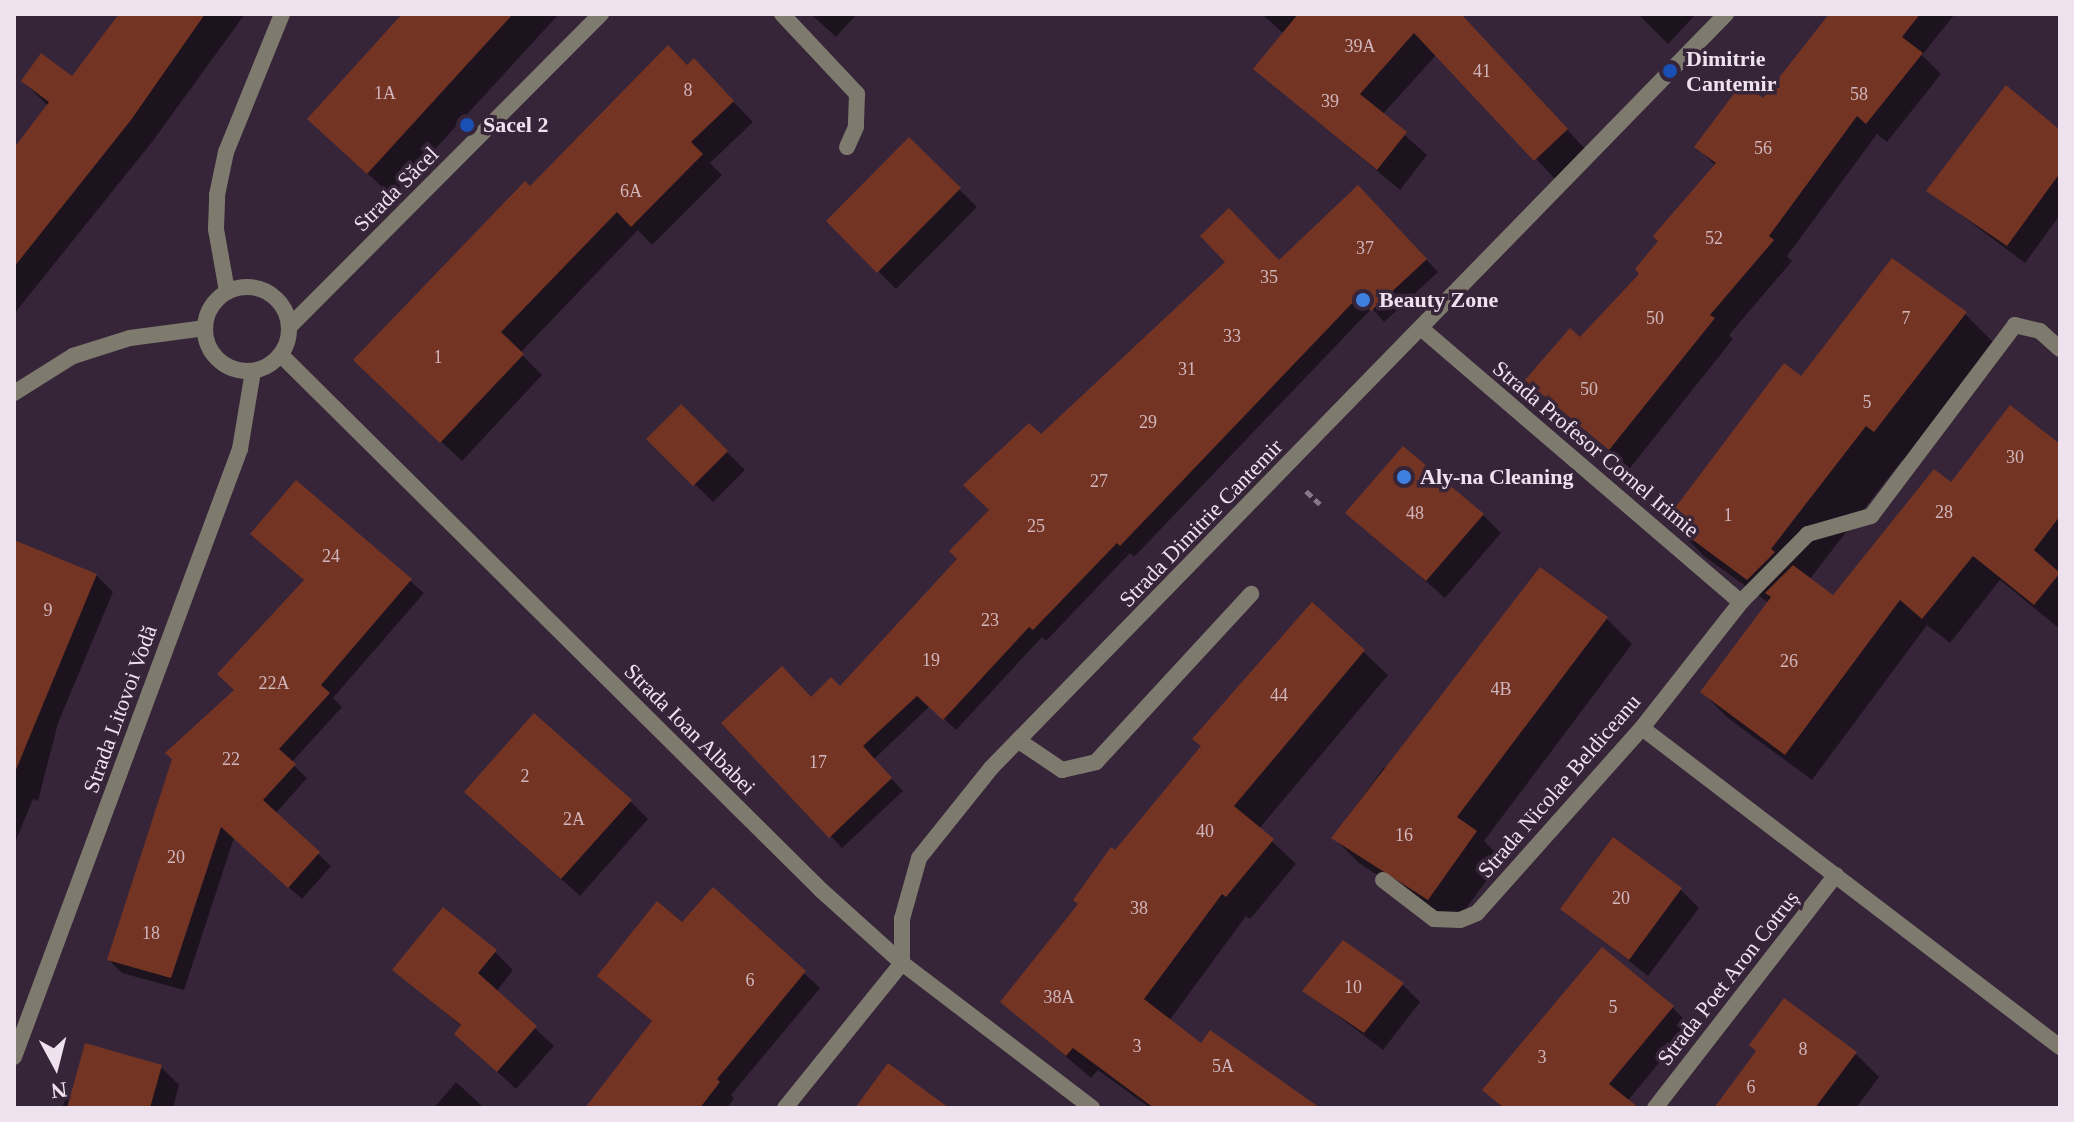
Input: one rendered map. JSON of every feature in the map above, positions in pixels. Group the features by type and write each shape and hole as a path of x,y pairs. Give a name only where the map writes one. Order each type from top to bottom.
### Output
{"street":[{"path":"227,291 216,229 217,195 226,152 282,14"},
{"name":"Strada Săcel","path":"290,326 601,14"},
{"path":"782,14 857,94 856,127 847,147"},
{"name":"Strada Dimitrie Cantemir","path":"902,963 902,919 919,858 1019,741 1726,14"},
{"path":"255,287 279,300 290,326 281,355 253,371 224,365 213,355 205,328 211,306 227,291 255,287"},
{"name":"Strada Nicolae Beldiceanu","path":"1383,880 1434,919 1460,920 1477,913 1642,728 1741,602 1808,534 1871,516 2015,325 2040,331 2060,349"},
{"path":"14,393 73,356 130,338 205,328"},
{"name":"Strada Profesor Cornel Irimie","path":"1422,329 1741,602"},
{"name":"Strada Ioan Albabei","path":"281,355 821,890 902,963 1092,1108"},
{"name":"Strada Litovoi Vodă","path":"14,1057 240,449 253,371"},
{"path":"1019,741 1062,770 1096,762 1251,594"},
{"path":"1642,728 2060,1047"},
{"name":"Strada Poet Aron Cotruș","path":"1655,1108 1836,875"},
{"path":"785,1108 902,963"}],"building":[{"path":"119,14 205,14 131,120 14,267 14,148 49,102 21,81 41,53 72,76"},
{"path":"402,14 513,14 367,174 307,119"},
{"path":"1298,14 1461,14 1568,129 1534,161 1414,33 1360,94 1407,132 1377,170 1253,69"},
{"path":"1829,14 1920,14 1902,37 1923,53 1866,124 1857,116 1769,236 1774,240 1710,315 1715,318 1609,450 1525,380 1570,328 1580,337 1639,274 1635,269 1658,241 1653,236 1716,163 1694,147 1742,83 1763,98"},
{"path":"668,45 687,65 694,58 734,101 691,142 703,154 631,227 617,212 501,332 524,354 440,443 353,360 525,181 530,186"},
{"path":"2006,85 2060,130 2060,173 2007,246 1926,191"},
{"path":"909,137 961,188 877,273 826,221"},
{"path":"1358,185 1427,259 1371,311 1358,297 1120,546 1117,543 1033,630 1029,627 943,720 917,696 863,746 892,778 829,838 721,723 782,666 811,697 831,677 840,686 957,559 949,551 989,510 963,485 1029,423 1041,434 1225,262 1200,236 1229,208 1279,260"},
{"path":"1892,258 1967,312 1874,432 1866,426 1771,549 1775,552 1747,580 1666,520 1784,363 1801,376"},
{"path":"681,404 728,451 693,486 646,439"},
{"path":"2010,405 2060,444 2060,516 2034,550 2060,573 2034,605 1973,556 1922,619 1900,600 1785,755 1700,692 1771,597 1765,593 1793,565 1833,595 1934,469 1951,482"},
{"path":"1403,446 1484,514 1426,581 1345,513"},
{"path":"296,480 412,579 321,685 330,693 279,749 296,764 263,800 320,852 288,888 221,827 171,978 107,960 172,759 165,753 234,690 217,674 304,580 250,534"},
{"path":"14,540 97,574 15,772 14,772"},
{"path":"1540,567 1608,617 1457,817 1477,831 1428,900 1331,838"},
{"path":"1312,602 1365,650 1234,806 1274,839 1226,897 1222,894 1144,999 1201,1043 1210,1030 1320,1108 1154,1108 1073,1048 1066,1056 1000,1002 1078,904 1073,900 1111,847 1115,850 1201,746 1192,739"},
{"path":"534,713 632,800 561,879 464,792"},
{"path":"1613,837 1682,888 1629,960 1560,909"},
{"path":"713,887 806,971 717,1079 720,1082 700,1108 585,1108 652,1021 597,976 657,901 682,922"},
{"path":"443,907 497,950 478,973 537,1026 497,1072 454,1034 461,1025 392,970"},
{"path":"1343,940 1404,983 1364,1033 1302,991"},
{"path":"1602,947 1674,1006 1609,1084 1639,1108 1504,1108 1482,1090"},
{"path":"1784,998 1857,1052 1815,1108 1714,1108 1756,1051 1749,1045"},
{"path":"85,1043 162,1065 150,1108 67,1108"},
{"path":"888,1063 949,1108 855,1108"}],"place":[{"name":"Dimitrie Cantemir","path":"1670,71"},
{"name":"Sacel 2","path":"467,125"},
{"name":"Beauty Zone","path":"1363,300"},
{"name":"Aly-na Cleaning","path":"1404,477"}]}
